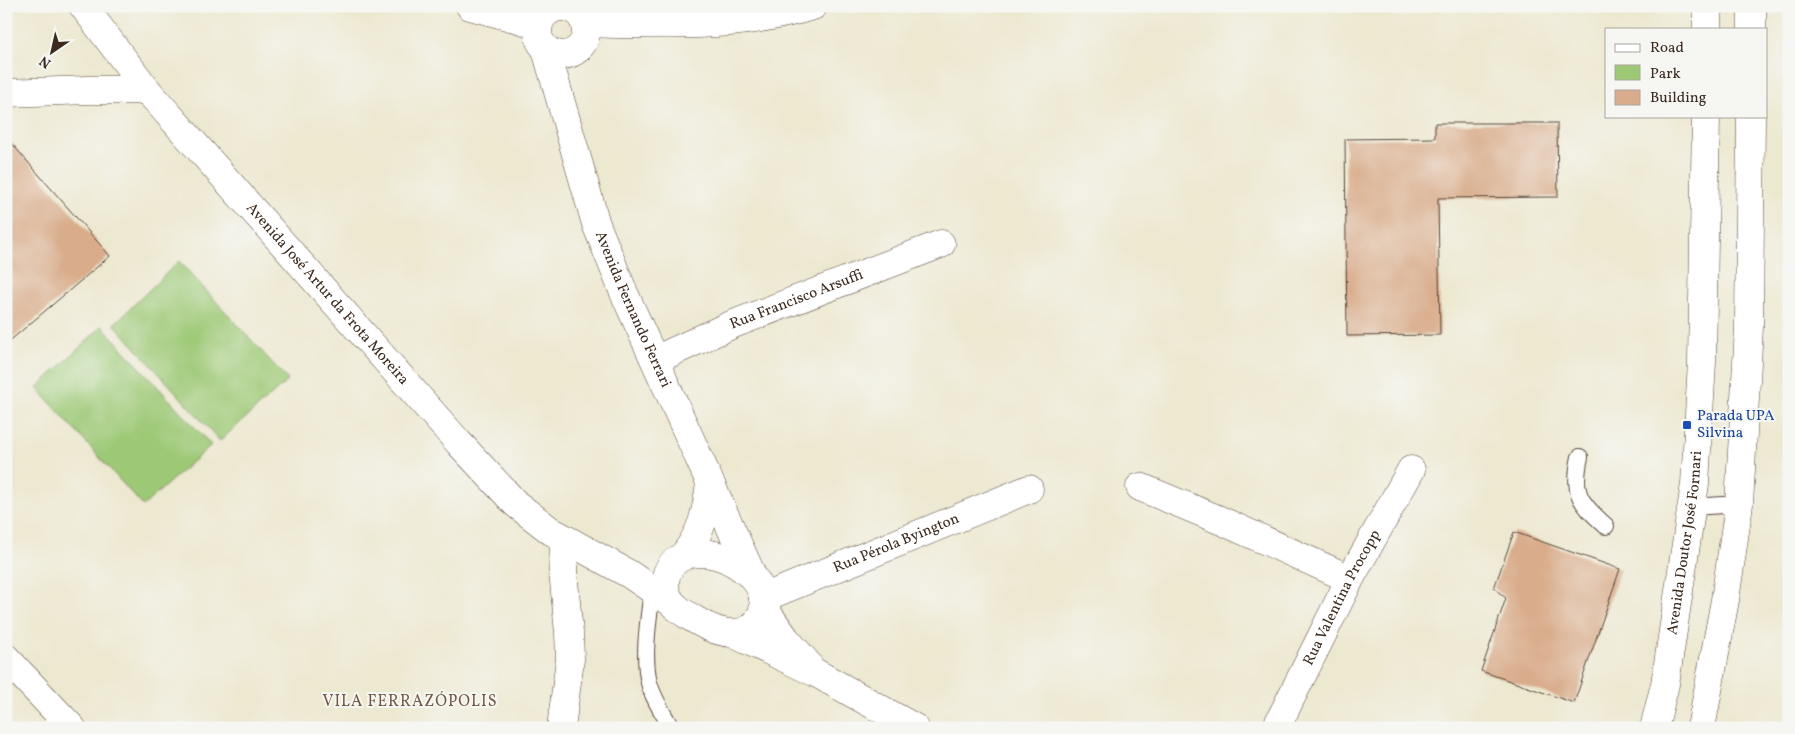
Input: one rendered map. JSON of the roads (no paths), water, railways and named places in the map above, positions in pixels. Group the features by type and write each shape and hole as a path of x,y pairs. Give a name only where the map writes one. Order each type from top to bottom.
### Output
{"street":[{"name":"Avenida José Artur da Frota Moreira","path":"83,6 147,90 491,479 532,518 564,539 662,596"},
{"path":"470,6 522,20 560,56 575,52"},
{"path":"570,129 542,38 543,14 550,9 558,6 573,12 689,25 770,16 812,6"},
{"path":"1707,6 1707,28"},
{"path":"1752,6 1752,28"},
{"path":"570,129 570,90 575,52 584,40 586,32 573,12"},
{"path":"6,93 147,90"},
{"name":"Avenida Doutor José Fornari","path":"1654,728 1665,684 1696,476 1702,362 1706,118"},
{"path":"1701,728 1725,600 1739,504 1749,327 1751,118"},
{"name":"Avenida Fernando Ferrari","path":"570,129 596,224 624,293 760,594"},
{"name":"Rua Francisco Arsuffi","path":"654,360 731,325 941,244"},
{"name":"Rua Valentina Procopp","path":"1276,728 1350,579 1411,470"},
{"path":"710,484 701,529 666,575 662,596 686,615 704,625 722,632 734,634 816,673 915,728"},
{"path":"1140,487 1222,521 1350,579"},
{"name":"Rua Pérola Byington","path":"760,594 1029,489"},
{"path":"561,728 570,659 563,571 564,539"},
{"path":"679,559 702,553 718,556 743,568 786,639 816,673"},
{"name":"Avenida José Artur da Frota Moreira","path":"596,556 642,564 679,559"},
{"path":"734,634 756,623 760,594"},
{"path":"6,658 72,728"}],"lane":[{"path":"1580,457 1576,474 1576,490 1588,510 1606,526"},
{"path":"1692,506 1739,504"},
{"path":"662,596 647,658 648,679 656,700 671,728"}],"waterway":[{"path":"1601,6 1614,10"}],"place":[{"name":"Parada UPA Silvina","path":"1687,425"}],"district":[{"name":"VILA FERRAZÓPOLIS","path":"410,702"}]}
